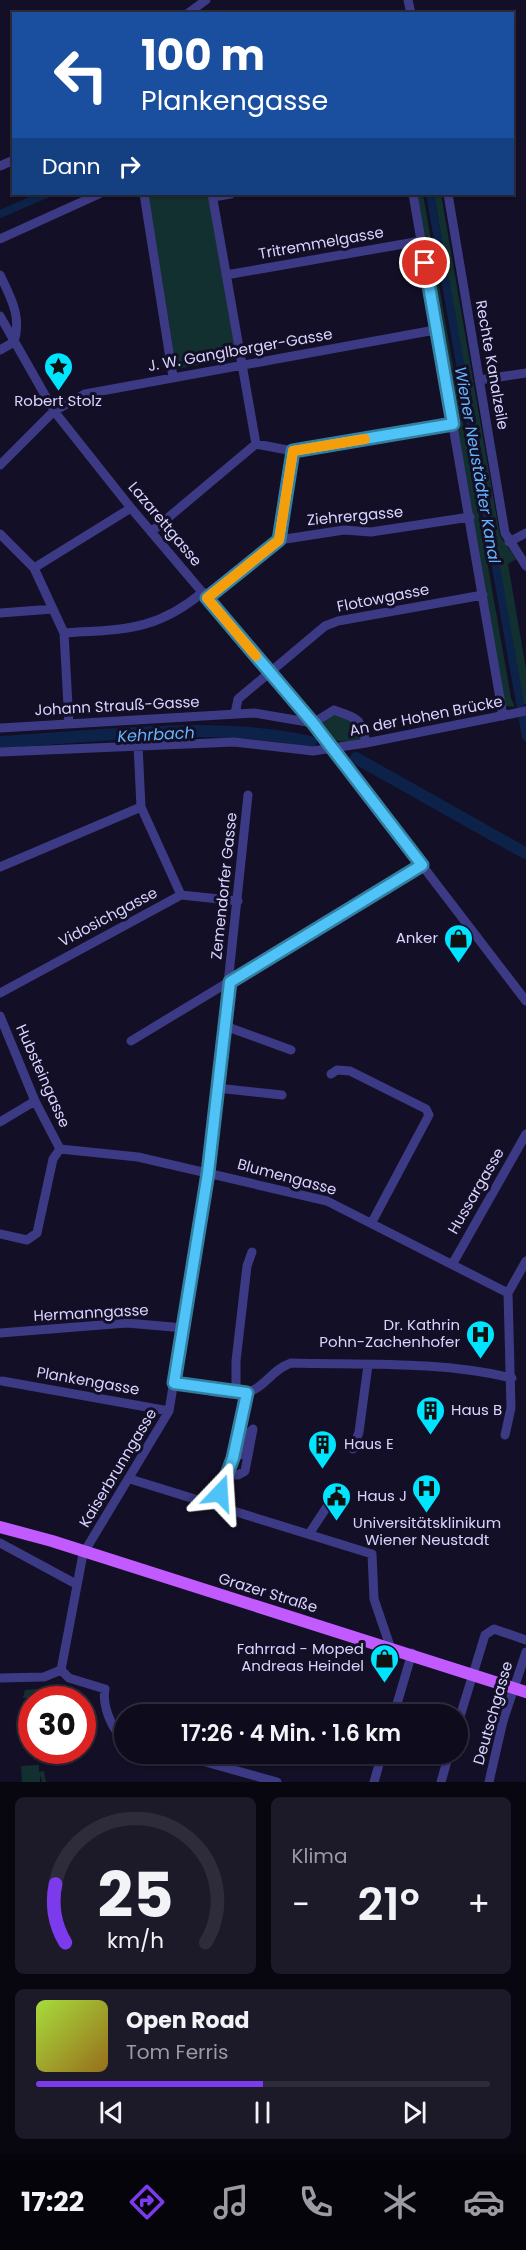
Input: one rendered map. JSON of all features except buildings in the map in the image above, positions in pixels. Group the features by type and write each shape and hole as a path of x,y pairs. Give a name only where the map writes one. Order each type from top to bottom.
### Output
{"main road":[{"name":"Grazer Straße","path":"0,1527 390,1646 520,1690"}],"street":[{"path":"190,12 206,0"},
{"path":"0,239 97,195"},
{"path":"144,195 173,377"},
{"path":"213,195 255,444"},
{"path":"413,195 435,330 506,716"},
{"name":"Rechte Kanalzeile","path":"448,195 505,533 509,542"},
{"name":"Tritremmelgasse","path":"226,275 421,240"},
{"path":"0,275 17,313 18,329 14,342 0,350"},
{"name":"Lazarettgasse","path":"0,316 54,411 131,508 313,723 526,1001"},
{"name":"J. W. Ganglberger-Gasse","path":"0,465 54,411 85,394 435,330"},
{"path":"479,380 526,373"},
{"path":"255,444 293,451 453,424"},
{"path":"152,531 255,444"},
{"path":"64,633 129,629 156,622 205,595 279,540 293,451"},
{"path":"34,568 131,508"},
{"name":"Ziehrergasse","path":"279,540 345,530 371,532 470,517"},
{"path":"526,533 509,542 526,566"},
{"path":"0,534 34,568 64,633 69,724"},
{"name":"Flotowgasse","path":"270,672 325,626 338,621 483,595"},
{"path":"0,613 53,609"},
{"path":"235,714 238,699 270,672"},
{"path":"313,723 334,710 358,719 363,724 366,744"},
{"name":"An der Hohen Brücke","path":"0,752 234,742 270,744 302,751 333,749 526,711"},
{"name":"Johann Strauß-Gasse","path":"0,728 254,713 313,723"},
{"path":"138,745 141,807 181,895"},
{"name":"Zemendorfer Gasse","path":"208,1173 248,795"},
{"path":"0,867 141,807"},
{"path":"132,1041 422,865"},
{"name":"Vidosichgasse","path":"0,993 181,895 238,902"},
{"name":"Hubsteingasse","path":"0,1016 35,1101 60,1149"},
{"path":"225,1026 291,1050"},
{"path":"331,1074 337,1070 350,1071 426,1109 429,1115 372,1222"},
{"path":"217,1088 282,1095"},
{"path":"0,1122 35,1101"},
{"name":"Hussargasse","path":"453,1263 526,1134"},
{"path":"0,1234 27,1240 37,1233 53,1159 60,1149"},
{"name":"Blumengasse","path":"60,1149 138,1157 327,1201 453,1263 508,1293"},
{"name":"Kaiserbrunngasse","path":"61,1670 76,1584 85,1552 169,1411 208,1173"},
{"path":"236,1394 236,1360 248,1266 252,1252"},
{"path":"505,1435 511,1408 512,1378 508,1293 526,1260"},
{"name":"Hermanngasse","path":"0,1333 145,1323 184,1328"},
{"path":"174,1383 236,1394 247,1393 259,1387 282,1366 291,1363 437,1367 488,1372 512,1378"},
{"path":"353,1449 359,1432 368,1365"},
{"name":"Plankengasse","path":"2,1381 169,1411"},
{"path":"216,1506 233,1458 247,1393"},
{"path":"227,1475 238,1475 245,1471 253,1429 245,1437 243,1453 233,1458"},
{"path":"130,1479 372,1554 374,1599 390,1646"},
{"path":"309,1534 334,1496"},
{"path":"0,1543 76,1584"},
{"path":"463,1704 485,1635 494,1629 526,1640"},
{"name":"Deutschgasse","path":"489,1782 503,1721 520,1690 526,1652"},
{"path":"397,1704 412,1653"},
{"path":"0,1678 44,1677 61,1670 69,1678 105,1689 104,1704 114,1726"},
{"path":"213,1764 277,1782"},
{"path":"374,1782 379,1764"},
{"path":"441,1782 446,1764"}],"green space":[{"path":"148,195 208,195 236,355 234,359 182,368 176,366"},
{"path":"417,195 423,195 511,698 515,707 505,706"},
{"path":"434,195 441,195 500,536 516,559 508,564 526,669 526,704 523,704"},
{"path":"333,713 356,722 361,739 340,741 328,735 318,723"},
{"path":"39,1765 39,1772 44,1771 46,1782 42,1782 40,1775 40,1782 22,1782 21,1766"}],"waterway":[{"name":"Wiener Neustädter Kanal","path":"0,214 44,195"},
{"name":"Wiener Neustädter Kanal","path":"430,195 526,737"},
{"name":"Kehrbach","path":"0,742 196,731 273,735 311,742"},
{"name":"Kehrbach","path":"356,758 525,853"}],"slow traffic":[{"path":"256,656 207,598 279,540 293,451 365,439"}],"place":[{"name":"Robert Stolz","path":"58,392"},
{"name":"Anker","path":"459,964"},
{"name":"Dr. Kathrin Pohn-Zachenhofer","path":"481,1360"},
{"name":"Haus B","path":"430,1436"},
{"name":"Haus E","path":"323,1470"},
{"name":"Universitätsklinikum Wiener Neustadt","path":"427,1514"},
{"name":"Haus J","path":"336,1522"},
{"name":"Fahrrad - Moped Andreas Heindel","path":"385,1684"}],"route":[{"path":"220,1493 233,1458 247,1393 236,1394 174,1383 208,1173 230,982 422,865 313,723 207,598 279,540 293,451 453,424 425,263"}]}
